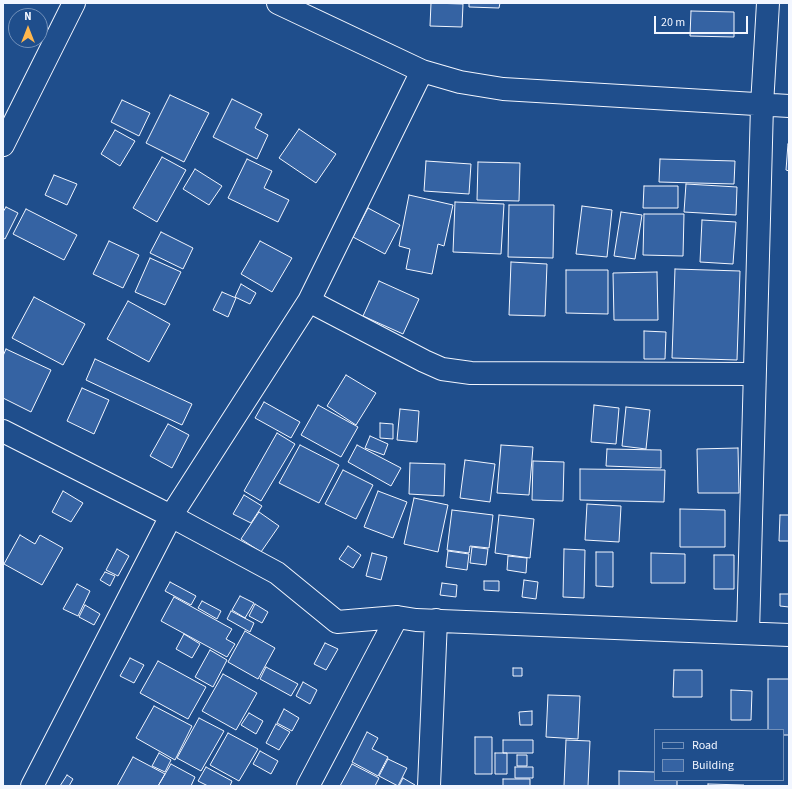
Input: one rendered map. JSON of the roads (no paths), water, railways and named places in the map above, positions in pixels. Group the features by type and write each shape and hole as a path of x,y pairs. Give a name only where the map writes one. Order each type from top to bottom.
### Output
{"street":[{"path":"3,145 74,3"},
{"path":"278,3 422,71 460,82 502,89 789,106"},
{"path":"748,633 762,105 768,3"},
{"path":"32,786 171,516 309,301 422,71"},
{"path":"309,301 442,369 471,373 754,374"},
{"path":"3,432 171,516 277,573 337,622 397,617 416,620 789,635"},
{"path":"308,786 397,617"},
{"path":"430,786 436,620"}]}
